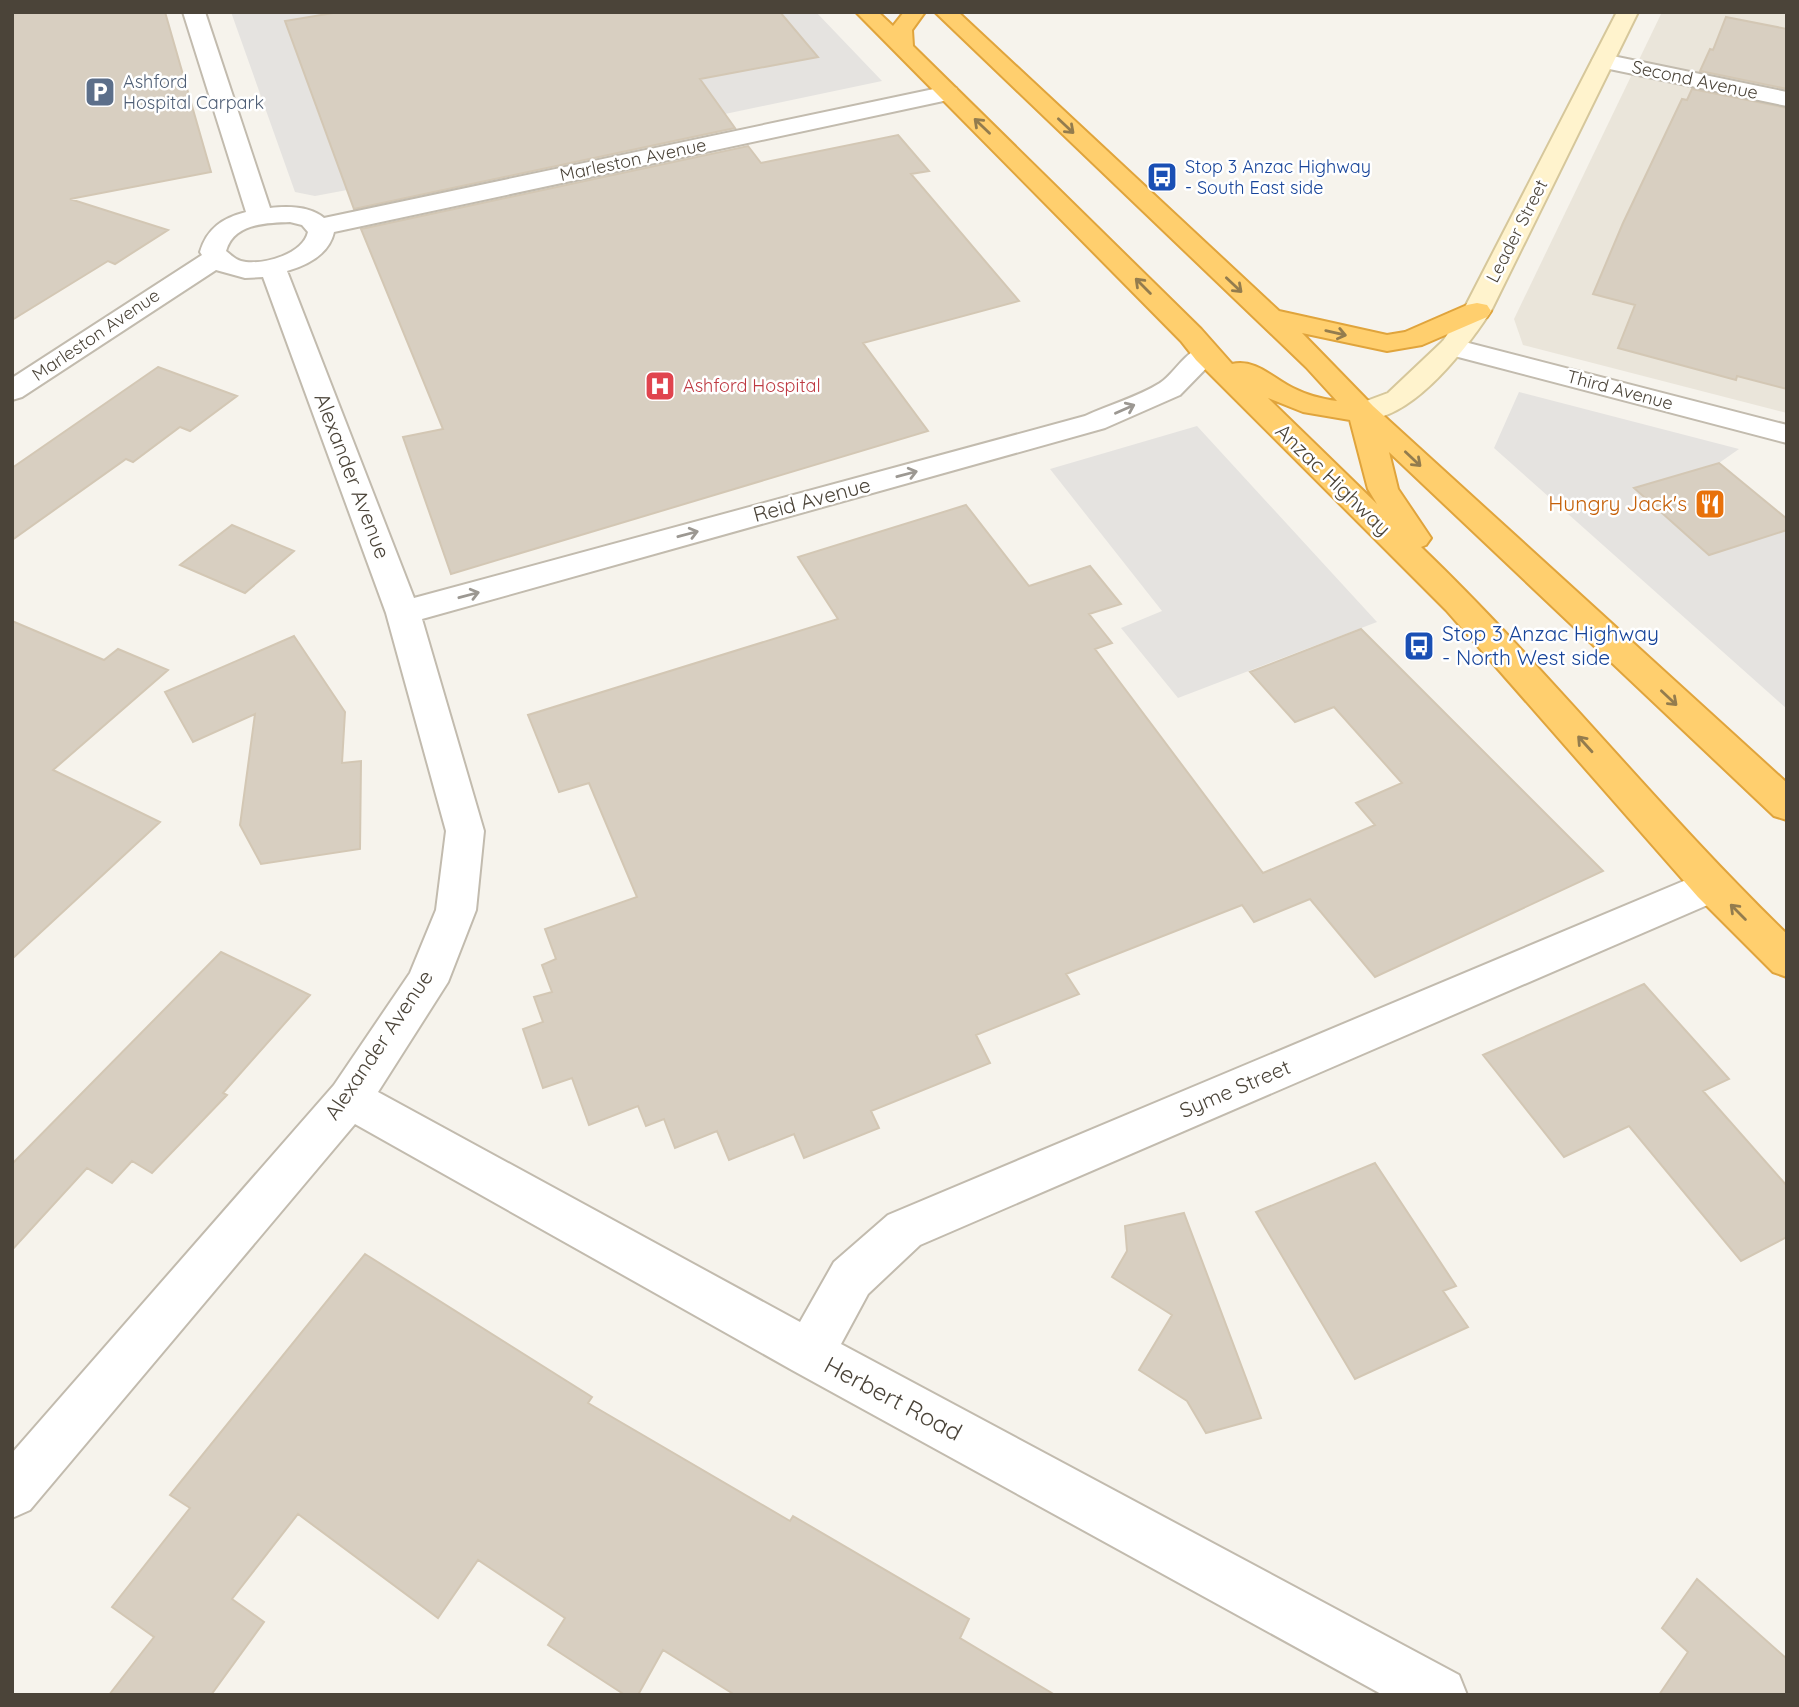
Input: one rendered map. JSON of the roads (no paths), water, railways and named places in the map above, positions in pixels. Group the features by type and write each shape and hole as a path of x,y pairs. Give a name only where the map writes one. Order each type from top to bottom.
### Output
{"highway":[{"name":"Anzac Highway","path":"866,12 948,93 1270,318 1316,361 1363,412 1787,806"},
{"path":"902,49 901,30 915,12"},
{"name":"Anzac Highway","path":"945,12 1097,196 1199,345 1458,601 1712,886 1787,960"},
{"path":"1270,318 1387,343 1412,339 1477,311"},
{"path":"1199,345 1276,393 1326,410 1363,412 1382,489 1458,601"}],"main road":[{"name":"Leader Street","path":"1363,412 1398,400 1453,347 1477,311 1628,12"}],"street":[{"path":"194,12 260,216"},
{"name":"Second Avenue","path":"1603,61 1787,99"},
{"name":"Marleston Avenue","path":"319,227 948,93"},
{"path":"290,214 311,220 319,227 321,236 317,245 296,261 273,268 250,270 226,265 216,258 213,253 214,243 220,235 235,225 260,216 290,214"},
{"name":"Marleston Avenue","path":"12,391 216,258"},
{"name":"Alexander Avenue","path":"12,1492 349,1099 427,982 456,910 465,831 403,613 273,268"},
{"name":"Reid Avenue","path":"403,613 1095,422 1170,389 1199,345"},
{"name":"Third Avenue","path":"1453,347 1787,434"},
{"name":"Syme Street","path":"809,1353 851,1278 904,1230 1712,886"},
{"name":"Herbert Road","path":"349,1099 809,1353 1439,1695"}],"place":[{"name":"Ashford Hospital Carpark","path":"100,92"},
{"name":"Stop 3 Anzac Highway - South East side","path":"1162,177"},
{"name":"Ashford Hospital","path":"660,386"},
{"name":"Hungry Jack's","path":"1710,504"},
{"name":"Stop 3 Anzac Highway - North West side","path":"1419,646"}]}
